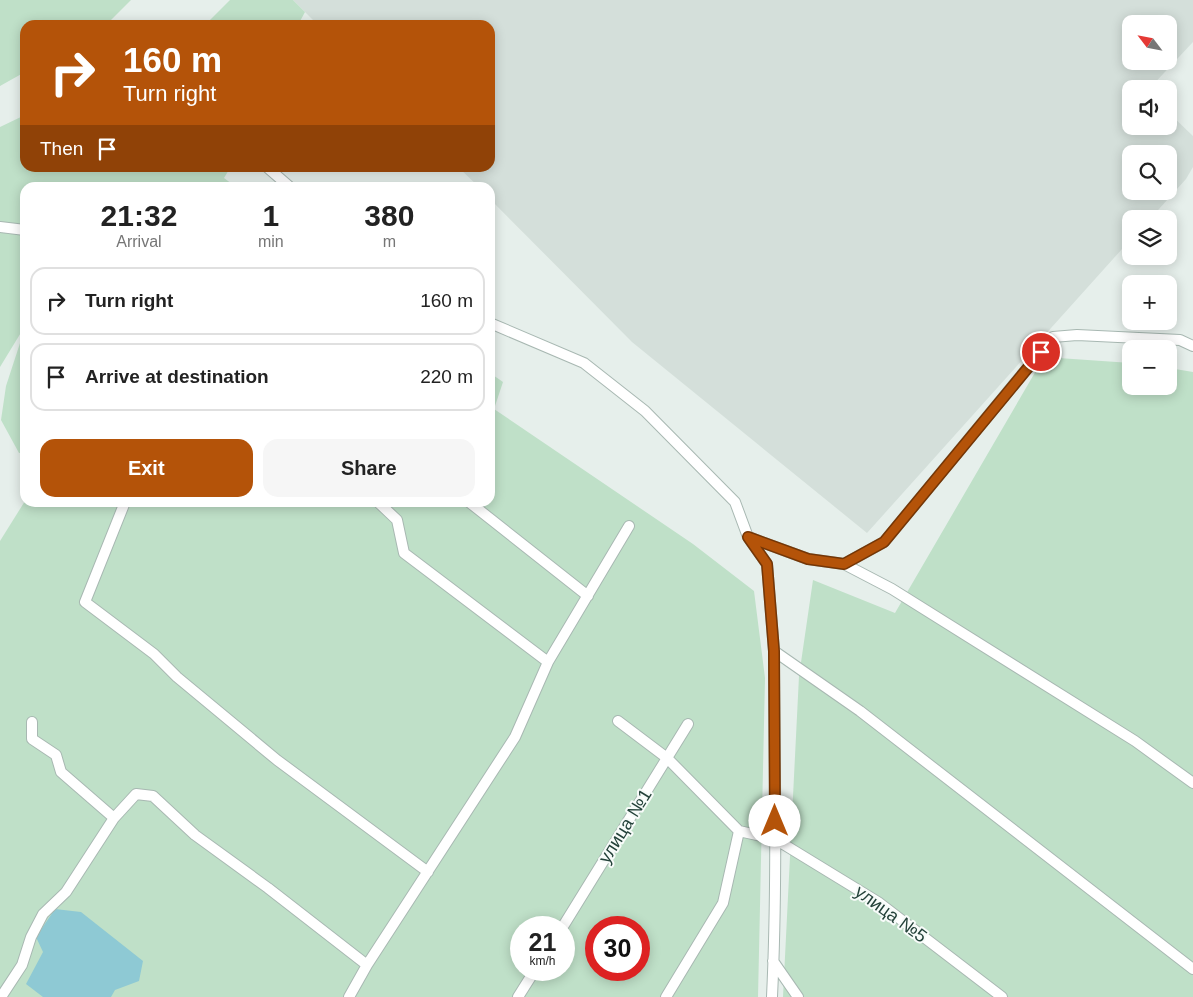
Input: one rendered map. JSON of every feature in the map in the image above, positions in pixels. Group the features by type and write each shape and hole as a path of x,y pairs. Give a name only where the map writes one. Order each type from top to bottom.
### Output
{"street":[{"path":"273,172 284,182"},
{"path":"0,227 20,229"},
{"path":"495,325 584,363 645,411 734,502 748,537 767,564 774,651 775,839 772,997"},
{"path":"844,564 884,542 1053,337 1076,335 1180,340 1193,346"},
{"path":"1180,340 1193,352"},
{"path":"123,507 85,602 154,654 176,678 277,760 428,872"},
{"path":"383,507 397,520 404,553 548,662"},
{"path":"475,507 588,596"},
{"path":"348,997 515,736 548,662 629,526"},
{"path":"748,537 808,559 844,564 892,589 1135,741 1193,783"},
{"path":"774,651 867,717 1193,969"},
{"path":"618,721 667,758 739,832 775,839"},
{"path":"32,722 32,739 56,755 61,772 114,818"},
{"name":"улица №1","path":"569,916 688,724"},
{"path":"1,997 22,965 30,937 43,914 66,892 114,818 136,794 153,796 195,835 268,888 367,965"},
{"path":"666,997 723,903 739,832"},
{"name":"улица №5","path":"775,839 878,902 1002,997"},
{"path":"773,961 798,997"},
{"path":"518,997 528,981"}],"shaded area":[{"path":"293,0 1193,0 1193,42 1178,58 1178,15 1122,15 1122,70 1167,70 1157,80 1122,80 1122,135 1177,135 1177,121 1193,136 1193,167 1186,179 1177,189 1177,145 1122,145 1122,200 1167,200 1158,210 1122,210 1122,249 867,533 632,342 495,204 495,182 474,182 463,172 495,172 495,20 313,20"}],"green space":[{"path":"0,0 131,0 111,20 20,20 20,75 0,86"},
{"path":"230,0 293,0 305,12 301,20 210,20"},
{"path":"20,117 20,172 228,172 224,178 229,182 20,182 20,334 0,367 0,127"},
{"path":"20,343 20,453 1,420 6,386"},
{"path":"1044,357 1122,362 1122,395 1177,395 1177,369 1193,372 1193,997 783,997 799,676 813,580 895,613"},
{"path":"495,376 503,382 495,406"},
{"path":"495,410 693,544 754,591 765,678 758,997 0,997 0,541 21,507 495,507"}],"water":[{"path":"55,909 81,912 143,961 139,981 115,990 111,997 43,997 26,984 43,952 36,937"}],"route":[{"path":"775,821 774,651 767,564 748,537 808,559 844,564 884,542 1041,352"}]}
